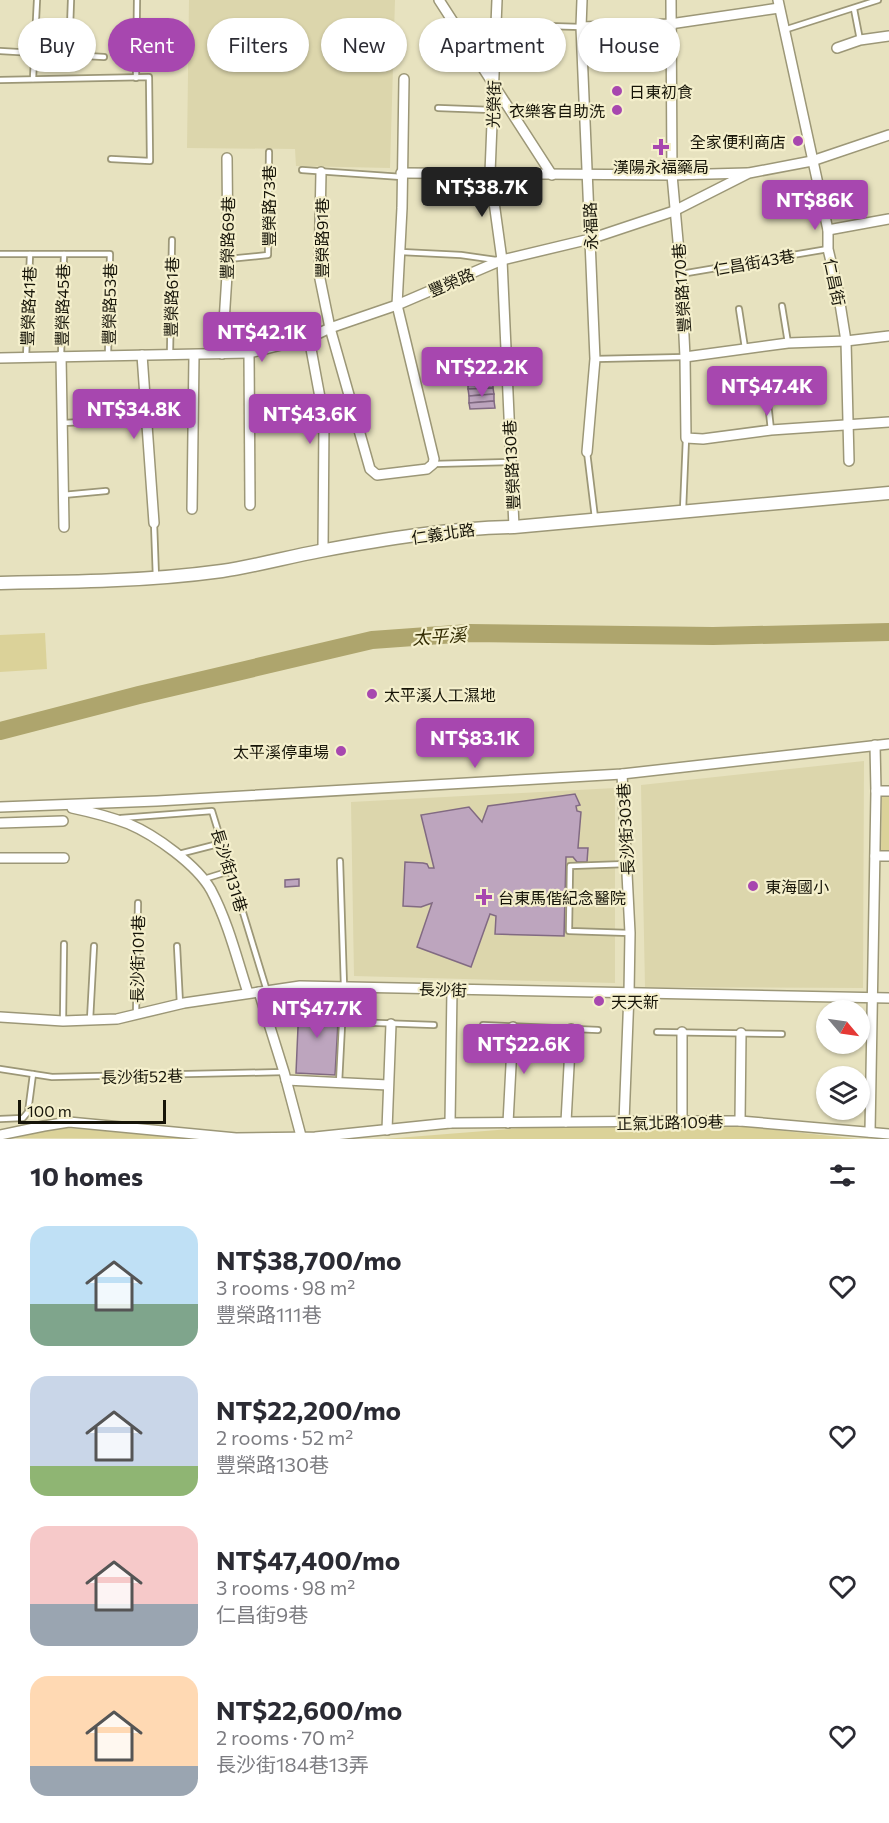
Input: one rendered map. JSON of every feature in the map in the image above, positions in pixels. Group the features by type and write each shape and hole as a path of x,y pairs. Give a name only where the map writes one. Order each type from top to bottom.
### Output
{"street":[{"path":"439,0 452,18"},
{"name":"光榮街","path":"496,18 497,0"},
{"name":"永福路","path":"581,18 582,0"},
{"name":"豐榮路170巷","path":"670,18 671,0"},
{"path":"680,22 779,4"},
{"name":"仁昌街","path":"779,4 828,230 828,249 846,341 849,461"},
{"path":"837,48 860,40 889,36"},
{"path":"485,72 552,175"},
{"name":"光榮街","path":"494,72 490,173 502,260"},
{"name":"永福路","path":"583,72 595,359 588,452"},
{"name":"豐榮路170巷","path":"671,72 672,175 686,357 686,438"},
{"path":"404,79 401,252 397,305 434,459 433,465"},
{"name":"豐榮路","path":"0,358 222,354 249,352 309,338 330,328 397,305 502,260 590,239 674,211 749,173 812,161 889,135"},
{"name":"豐榮路69巷","path":"222,354 228,259 227,158"},
{"name":"豐榮路91巷","path":"321,172 318,274 330,328 370,469 377,475 427,469 433,465"},
{"path":"402,175 749,173"},
{"path":"828,230 889,219"},
{"name":"豐榮路130巷","path":"502,260 514,526"},
{"path":"686,357 788,344 889,336"},
{"path":"309,338 324,419 323,550"},
{"path":"249,352 250,505"},
{"path":"142,355 154,523"},
{"path":"192,509 194,355"},
{"path":"61,356 64,527"},
{"path":"686,438 703,439 771,430 889,422"},
{"name":"仁義北路","path":"0,583 156,578 225,570 323,550 470,528 889,493"},
{"path":"0,807 61,806 622,774 889,744"},
{"path":"870,1132 875,745"},
{"name":"長沙街303巷","path":"622,774 630,933 624,1122"},
{"path":"876,791 889,791"},
{"path":"61,806 130,824 179,854 204,879 211,890 232,941 248,993"},
{"path":"0,823 63,821"},
{"path":"875,856 889,856"},
{"path":"0,858 64,858"},
{"name":"長沙街","path":"0,1017 63,1021 117,1019 180,1004 300,986 889,998"},
{"path":"450,1123 452,990"},
{"path":"263,991 301,1136"},
{"path":"387,1130 391,1024"},
{"path":"508,1123 513,1026"},
{"path":"566,1122 571,1029"},
{"path":"682,1032 682,1121"},
{"path":"740,1121 741,1033"},
{"path":"285,1076 339,1083 388,1085"},
{"name":"正氣北路109巷","path":"0,1136 69,1122 236,1138 315,1137 450,1123 682,1121 740,1121 889,1134"}],"lane":[{"path":"36,18 37,0"},
{"path":"71,18 72,0"},
{"path":"136,78 137,0"},
{"path":"784,30 878,0"},
{"path":"854,9 860,40"},
{"path":"0,51 18,52"},
{"path":"96,57 104,57"},
{"path":"33,72 33,79"},
{"path":"0,80 148,77 150,161 111,159"},
{"path":"438,108 492,110"},
{"name":"豐榮路73巷","path":"228,259 268,255 268,152"},
{"path":"302,170 402,175"},
{"name":"豐榮路61巷","path":"170,355 172,240"},
{"name":"仁昌街43巷","path":"681,274 828,249"},
{"path":"401,252 502,260"},
{"path":"0,254 64,254"},
{"name":"豐榮路41巷","path":"26,358 30,254"},
{"name":"豐榮路53巷","path":"64,254 110,254 108,355"},
{"name":"豐榮路45巷","path":"61,356 64,254"},
{"path":"782,306 788,344"},
{"path":"739,309 745,349"},
{"path":"595,359 686,357"},
{"path":"767,394 771,430"},
{"path":"62,423 103,422"},
{"path":"683,512 686,438"},
{"path":"588,452 595,519"},
{"path":"433,465 511,462"},
{"path":"63,495 106,492"},
{"path":"154,523 156,578"},
{"name":"長沙街131巷","path":"112,819 212,811 231,871 263,991"},
{"path":"179,854 222,843"},
{"path":"339,1083 344,986 340,861"},
{"path":"627,864 570,866 569,931 630,933"},
{"path":"204,879 231,871"},
{"name":"長沙街101巷","path":"136,1014 138,903"},
{"path":"63,1021 64,944"},
{"path":"90,1020 94,946"},
{"path":"177,946 180,1004"},
{"path":"351,1022 434,1025"},
{"path":"483,1025 598,1030"},
{"path":"657,1032 782,1034"},
{"name":"長沙街52巷","path":"0,1070 52,1077 285,1076"},
{"path":"0,1119 23,1118 28,1112 33,1074"}],"shaded area":[{"path":"189,0 395,0 394,18 321,18 321,72 393,72 390,168 296,166 295,149 187,148 188,72 195,72 195,18 189,18"},
{"path":"45,633 47,669 0,672 0,635"},
{"name":"東海國小","path":"864,761 863,988 645,987 641,785"},
{"name":"台東馬偕紀念醫院","path":"615,788 615,983 354,976 351,802"},
{"path":"882,796 889,796 889,853 881,853"},
{"path":"53,1127 213,1139 13,1138"},
{"path":"747,1127 858,1139 384,1139 521,1128"}],"building":[{"path":"492,354 492,361 467,362 467,356"},
{"path":"492,361 492,368 467,369 467,362"},
{"path":"492,368 493,374 468,376 467,369"},
{"path":"493,374 493,381 468,382 468,376"},
{"path":"493,381 493,388 468,389 468,382"},
{"path":"493,388 494,394 469,396 468,389"},
{"path":"494,394 494,401 469,403 469,396"},
{"path":"494,401 495,408 470,409 469,403"},
{"path":"575,794 580,805 576,806 577,811 581,812 578,848 588,848 587,862 577,862 573,857 566,857 564,936 495,934 496,916 490,914 471,967 417,947 432,903 421,907 403,906 405,862 423,863 429,868 434,868 421,815 469,807 482,822 488,806"},
{"path":"299,879 299,886 285,887 285,880"},
{"path":"299,1004 339,1004 335,1075 296,1073"}],"waterway":[{"name":"太平溪","path":"0,731 139,695 372,640 469,633 713,636 889,632"}],"place":[{"name":"日東初食","path":"617,91"},
{"name":"衣樂客自助洗","path":"617,110"},
{"name":"全家便利商店","path":"798,141"},
{"name":"漢陽永福藥局","path":"661,147"},
{"name":"太平溪人工濕地","path":"372,694"},
{"name":"太平溪停車場","path":"341,751"},
{"name":"東海國小","path":"753,886"},
{"name":"台東馬偕紀念醫院","path":"484,897"},
{"name":"天天新","path":"599,1001"}]}
